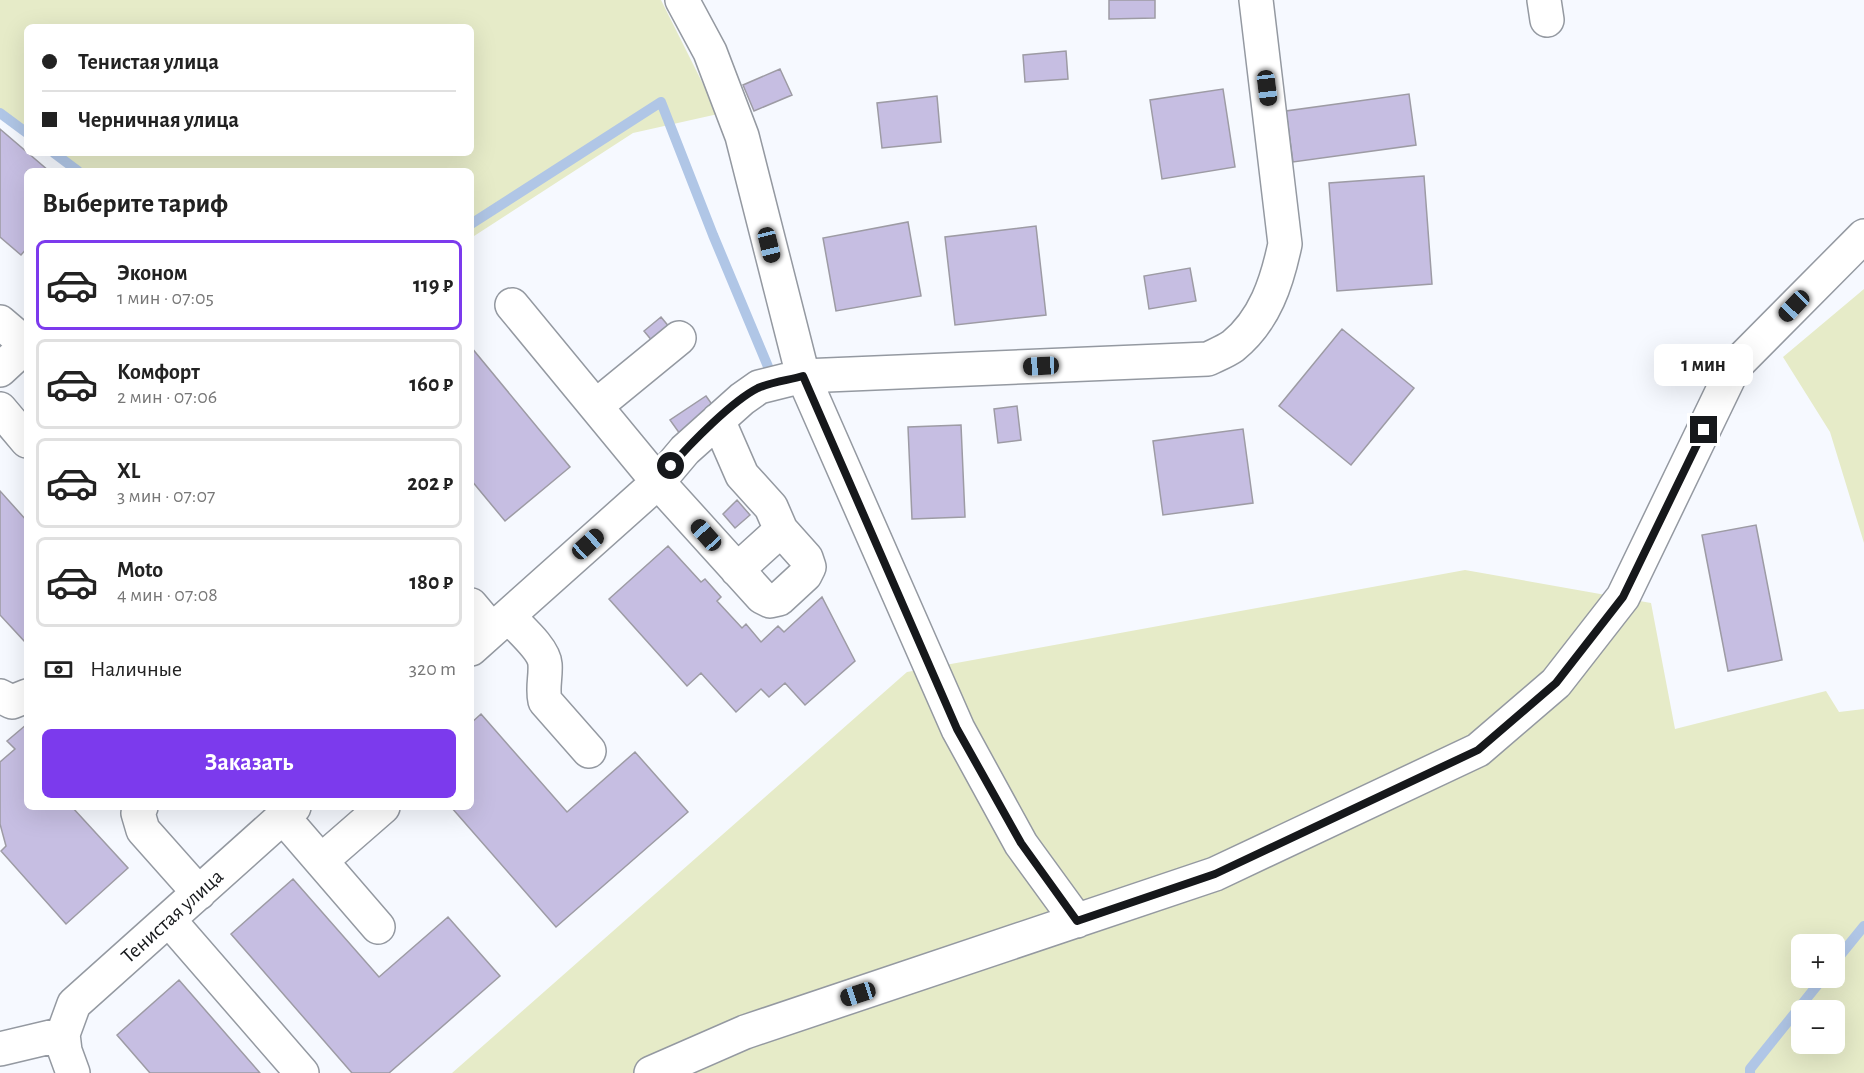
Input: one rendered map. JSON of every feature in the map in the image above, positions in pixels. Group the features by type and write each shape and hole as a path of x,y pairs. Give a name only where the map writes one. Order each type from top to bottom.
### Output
{"street":[{"path":"682,0 710,52 742,136 803,376 957,729 1021,843 1077,921"},
{"path":"490,632 658,482 685,450 742,399 759,387 803,376 1208,359 1232,346 1249,328 1268,301 1279,275 1285,244 1256,0"},
{"path":"651,1073 745,1032 1215,874 1478,750 1556,683 1623,597 1734,367 1864,236"},
{"path":"512,305 658,482 736,570 762,597 770,602 779,599 788,591 805,575 809,567 806,558 781,530 771,507 742,475 718,420"},
{"path":"0,322 24,342"},
{"path":"596,406 679,338"},
{"path":"0,370 24,348"},
{"path":"0,409 24,437"},
{"path":"736,570 781,530"},
{"path":"474,609 490,632 540,652 545,662 543,691 545,701 590,751"},
{"path":"0,696 12,702 24,697"},
{"path":"140,810 138,813 143,830 199,892"},
{"path":"321,861 380,810"},
{"path":"289,812 321,861 378,927"},
{"name":"Тенистая улица","path":"63,1034 74,1004 289,812"},
{"path":"169,920 302,1073"},
{"path":"0,1049 63,1034 65,1051 73,1073"}],"green space":[{"path":"0,0 661,0 718,114 633,133 474,236 474,168 74,168 58,156 474,156 474,24 24,24 24,131 0,113"},
{"path":"1864,289 1864,543 1830,432 1783,357"},
{"path":"1465,570 1651,603 1675,729 1826,691 1839,712 1864,709 1864,1073 452,1073 907,672"}],"building":[{"path":"1109,0 1155,0 1155,18 1109,19"},
{"path":"1066,51 1068,79 1025,82 1023,55"},
{"path":"780,69 792,95 754,111 743,85"},
{"path":"1223,89 1235,167 1162,179 1150,100"},
{"path":"1409,94 1416,145 1293,162 1286,111"},
{"path":"937,96 941,142 882,148 877,103"},
{"path":"0,129 24,150 24,156 32,156 46,168 24,168 24,252 21,255 0,237"},
{"path":"1424,176 1432,284 1337,291 1329,183"},
{"path":"908,222 921,296 836,311 823,238"},
{"path":"1036,226 1046,315 955,325 945,237"},
{"path":"1190,268 1196,301 1149,309 1144,276"},
{"path":"661,317 670,328 653,342 644,331"},
{"path":"1342,329 1414,388 1351,465 1279,406"},
{"path":"474,351 570,467 505,521 474,484"},
{"path":"706,396 716,410 680,434 670,420"},
{"path":"1017,406 1021,440 998,443 994,409"},
{"path":"961,425 965,517 912,519 908,427"},
{"path":"1243,429 1253,503 1163,515 1153,441"},
{"path":"0,491 24,518 24,641 0,615"},
{"path":"737,500 750,515 735,528 723,514"},
{"path":"1756,525 1782,660 1728,671 1702,535"},
{"path":"668,546 701,582 705,579 721,597 717,601 742,628 746,624 761,642 778,626 784,632 822,597 855,661 805,705 785,683 769,697 761,689 736,712 701,673 687,686 609,599"},
{"path":"481,714 567,812 635,752 688,812 556,927 454,810 474,810 474,720"},
{"path":"24,727 24,810 75,810 128,868 66,924 1,851 6,846 0,824 0,762 15,749 7,741"},
{"path":"293,879 379,977 448,917 500,976 389,1073 352,1073 231,934"},
{"path":"179,980 260,1073 150,1073 117,1035"}],"waterway":[{"path":"474,222 661,102 769,369"},
{"path":"0,113 24,131"},
{"path":"58,156 74,168"},
{"path":"1845,949 1864,926"},
{"path":"1750,1073 1750,1069 1815,988"}],"route":[{"path":"671,466 685,450 742,399 759,387 803,376 957,729 1021,843 1077,921 1215,874 1478,750 1556,683 1623,597 1704,430"}]}
